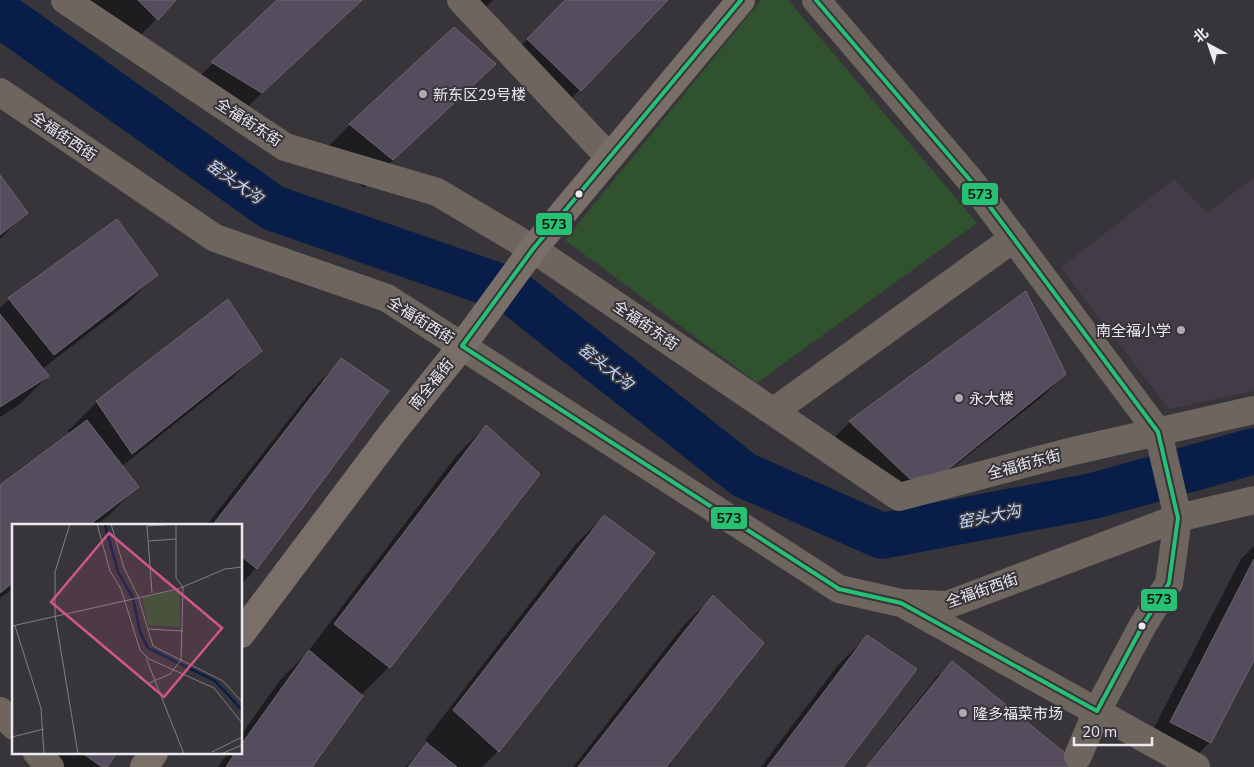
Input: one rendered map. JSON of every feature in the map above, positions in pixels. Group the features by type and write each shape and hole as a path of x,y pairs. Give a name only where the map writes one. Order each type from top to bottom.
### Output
{"street":[{"name":"全福街东街","path":"65,0 285,147 437,192 534,249 899,497 1069,452 1254,410"},
{"path":"460,0 610,157"},
{"name":"南全福街","path":"242,633 534,249 741,0"},
{"path":"816,0 970,180 1158,432 1178,518 1169,583 1143,625 1097,711 1078,756"},
{"name":"全福街西街","path":"0,92 215,238 387,298 839,589 901,603 947,605 1178,518 1254,500"},
{"path":"774,411 1014,238"},
{"path":"901,603 1196,767"},
{"path":"0,711 12,724"},
{"path":"39,754 50,767"},
{"path":"144,767 153,754"}],"shaded area":[{"name":"南全福小学","path":"1254,177 1254,391 1169,409 1061,268 1174,179 1207,213"}],"green space":[{"path":"761,0 788,0 977,223 757,383 565,240"}],"building":[{"path":"138,0 176,0 158,20"},
{"path":"277,0 362,0 262,93 211,62"},
{"path":"565,0 668,0 581,91 527,39"},
{"name":"新东区29号楼","path":"454,27 496,64 393,160 349,124"},
{"path":"0,175 28,213 0,235"},
{"path":"117,219 158,275 54,355 8,298"},
{"name":"永大楼","path":"1026,291 1066,374 945,472 910,479 849,421"},
{"path":"228,299 262,351 132,454 96,401"},
{"path":"0,314 49,376 0,407"},
{"path":"341,358 389,391 257,569 242,557 242,524 214,524"},
{"path":"87,420 139,487 91,524 12,524 12,584 0,593 0,485"},
{"path":"486,425 540,474 390,668 334,624"},
{"path":"604,515 655,553 499,752 453,710"},
{"path":"1254,559 1254,660 1211,743 1170,722"},
{"path":"713,595 764,643 666,767 578,767"},
{"path":"867,635 917,669 843,767 767,767"},
{"path":"309,650 363,696 312,767 226,767 234,754 242,754 242,744"},
{"name":"隆多福菜市场","path":"952,661 1081,766 866,767"},
{"path":"427,743 457,767 408,767"},
{"path":"83,754 116,754 107,767 102,767"}],"waterway":[{"name":"窑头大沟","path":"0,14 273,208 510,290 744,475 882,536 1093,496 1254,451"}],"transit line":[{"name":"573","path":"741,0 533,249 462,346 839,589 901,603 1097,711 1143,625 1169,583 1178,518 1158,432 970,180 816,0"}],"place":[{"name":"新东区29号楼","path":"423,94"},
{"name":"南全福小学","path":"1181,330"},
{"name":"永大楼","path":"959,398"},
{"name":"隆多福菜市场","path":"963,713"}]}
